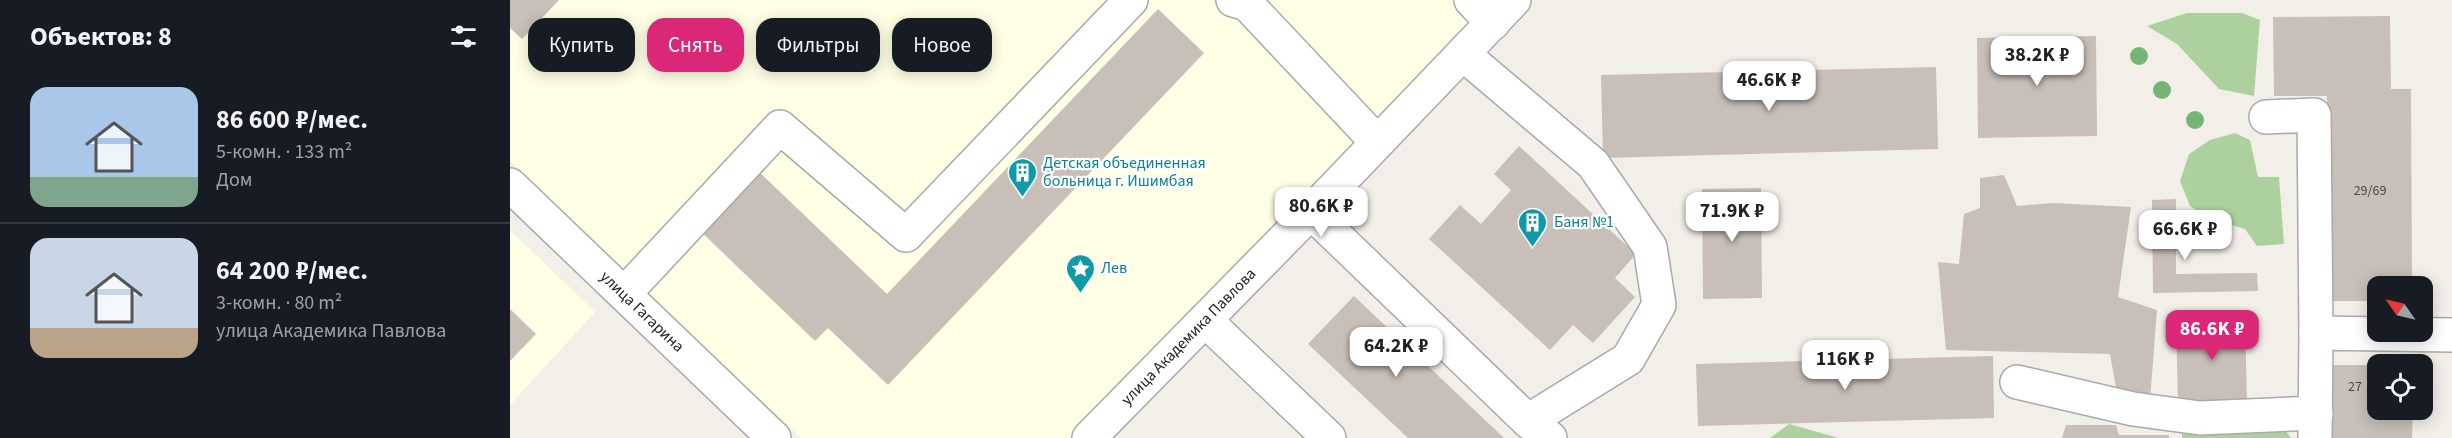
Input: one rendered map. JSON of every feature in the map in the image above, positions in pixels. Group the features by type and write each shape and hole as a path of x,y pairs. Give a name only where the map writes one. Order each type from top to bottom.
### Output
{"street":[{"path":"624,294 780,127 906,236 1131,0"},
{"path":"1233,0 1247,4 1377,142"},
{"name":"улица Академика Павлова","path":"1089,438 1463,54 1492,8"},
{"path":"1311,212 1539,430 1628,359 1659,305 1650,247 1593,164 1463,54"},
{"path":"2017,382 2133,409 2315,426 2314,115 2266,117"},
{"name":"улица Гагарина","path":"510,185 774,438"},
{"path":"1205,320 1329,438"},
{"path":"2316,333 2452,335"}],"shaded area":[{"path":"510,0 1496,0 1068,438 801,438 510,161"},
{"path":"510,230 595,312 510,405"}],"green space":[{"path":"2187,13 2242,13 2260,20 2254,96 2219,89 2177,44 2147,26"},
{"path":"2235,133 2250,140 2258,177 2279,177 2284,244 2257,246 2245,229 2208,218 2190,206 2180,181 2189,154 2210,140"},
{"path":"1789,424 1839,438 1770,438"},
{"path":"2282,426 2291,438 2182,438 2182,432"}],"building":[{"path":"510,0 559,0 542,18 528,18 528,33 522,39 510,28"},
{"name":"Детская объединенная больница г. Ишимбая","path":"1158,9 1204,53 888,385 828,328 815,341 697,228 755,168 887,294"},
{"path":"2390,16 2391,89 2411,89 2412,276 2367,276 2367,301 2329,301 2327,96 2274,96 2273,17"},
{"path":"2096,36 2097,136 1978,138 1977,38"},
{"path":"1936,67 1938,149 1603,158 1601,75"},
{"name":"Баня №1","path":"1519,146 1636,254 1615,278 1635,297 1593,343 1573,325 1550,350 1429,239 1460,205 1481,224 1511,190 1494,174"},
{"path":"2004,175 2017,206 2053,203 2131,207 2118,297 2157,310 2150,400 2117,393 2110,354 1946,350 1938,262 1959,264 1964,214 1980,208 1980,178"},
{"path":"1761,188 1762,298 1703,299 1702,189"},
{"path":"2176,199 2176,274 2257,273 2258,291 2153,293 2152,200"},
{"path":"1354,296 1504,438 1408,438 1308,344"},
{"path":"510,309 536,334 510,361"},
{"path":"2245,318 2247,403 2178,404 2176,319"},
{"path":"1993,356 1994,418 1698,426 1696,364"},
{"path":"2333,365 2367,365 2367,420 2413,420 2412,438 2333,438"},
{"path":"2066,425 2116,425 2119,435 2169,435 2169,438 2062,438"}],"place":[{"name":"Детская объединенная больница г. Ишимбая","path":"1022,198"},
{"name":"Баня №1","path":"1533,248"},
{"name":"Лев","path":"1080,294"}]}
